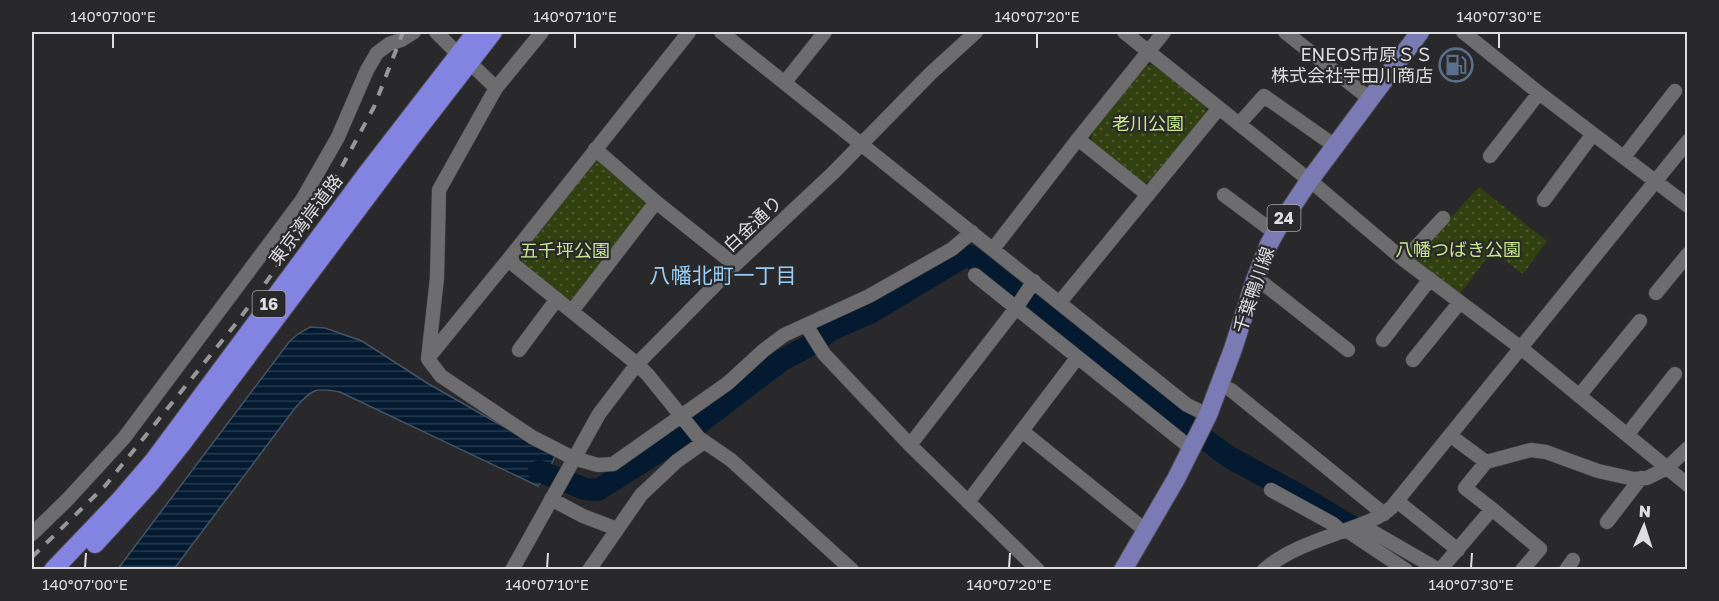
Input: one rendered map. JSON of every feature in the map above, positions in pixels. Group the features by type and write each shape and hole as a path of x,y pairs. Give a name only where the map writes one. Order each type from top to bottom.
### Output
{"highway":[{"name":"東京湾岸道路","path":"70,570 117,522 181,445 464,58 476,32"},
{"name":"東京湾岸道路","path":"52,570 118,502 154,460 237,345 464,58 493,32"}],"main road":[{"name":"千葉鴨川線","path":"1123,570 1196,441 1208,415 1255,280 1275,233 1335,146 1420,32"}],"street":[{"path":"32,534 124,438 302,200 338,136 367,70 377,53 389,44 414,32"},
{"path":"436,32 496,88"},
{"path":"542,32 496,88 439,190 437,278 428,358 441,376 532,437 573,458 598,465 613,464 684,419 784,335 869,296 952,249 972,232"},
{"path":"428,358 689,32"},
{"path":"721,32 1187,405 1208,415"},
{"path":"785,82 825,32"},
{"name":"白金通り","path":"550,499 599,414 637,364 931,73 976,32"},
{"path":"1124,32 1310,181 1404,260 1521,348 1688,486"},
{"path":"993,249 1164,32"},
{"path":"1285,32 1370,99"},
{"path":"1463,32 1688,207"},
{"path":"1623,157 1675,92"},
{"path":"1490,156 1539,93"},
{"path":"1239,124 1264,96 1335,146"},
{"path":"1060,302 1219,108"},
{"path":"1544,200 1593,134"},
{"path":"1078,139 1148,195"},
{"path":"1264,570 1288,553 1384,514 1397,501 1688,141"},
{"path":"595,149 656,202 735,265"},
{"path":"1224,195 1275,233"},
{"path":"572,311 656,202"},
{"path":"1404,260 1443,218"},
{"path":"1656,292 1688,254"},
{"path":"512,255 513,264 637,364 702,440 731,460 852,570"},
{"path":"975,275 1077,358 1196,441"},
{"path":"1383,340 1430,279"},
{"path":"1255,280 1264,284 1348,350"},
{"path":"910,445 1016,308 1034,281"},
{"path":"519,350 557,299"},
{"path":"1413,360 1460,302"},
{"path":"1579,396 1640,321"},
{"path":"806,326 824,354 910,445 1038,570"},
{"path":"968,502 1077,358"},
{"path":"1627,435 1675,374"},
{"path":"1220,385 1231,390 1384,514"},
{"path":"1022,431 1145,530"},
{"path":"1451,436 1486,462"},
{"path":"589,570 641,495 702,440"},
{"path":"1522,570 1540,549 1466,488 1486,462 1530,450 1546,452 1598,471 1634,479 1647,478 1667,468 1688,448"},
{"path":"1607,522 1641,478"},
{"path":"1271,490 1333,524 1352,528 1440,570 1492,509"},
{"path":"512,570 550,499 583,516 617,529"},
{"path":"1397,501 1458,550"},
{"path":"1352,528 1397,567"}],"green space":[{"name":"老川公園","path":"1157,64 1206,104 1205,116 1153,181 1142,183 1092,142 1092,133 1145,66"},
{"name":"五千坪公園","path":"599,160 644,198 646,207 574,300 566,300 519,262 516,252 589,161"},
{"name":"八幡つばき公園","path":"1479,187 1547,241 1523,274 1492,251 1459,295 1412,259"}],"water":[{"path":"310,327 325,328 362,341 427,383 555,456 549,470 538,486 340,392 314,391 295,408 174,569 117,570 289,342"}],"waterway":[{"path":"539,471 585,489 598,490 680,438 782,360 807,347 831,330 870,313 963,257 970,256 1140,391 1229,457 1371,538"}],"railway":[{"path":"32,557 105,486 238,321 301,234 333,183 374,107 403,32"}],"place":[{"name":"ENEOS市原ＳＳ 株式会社宇田川商店","path":"1456,65"}],"district":[{"name":"八幡北町一丁目","path":"723,276"}]}
